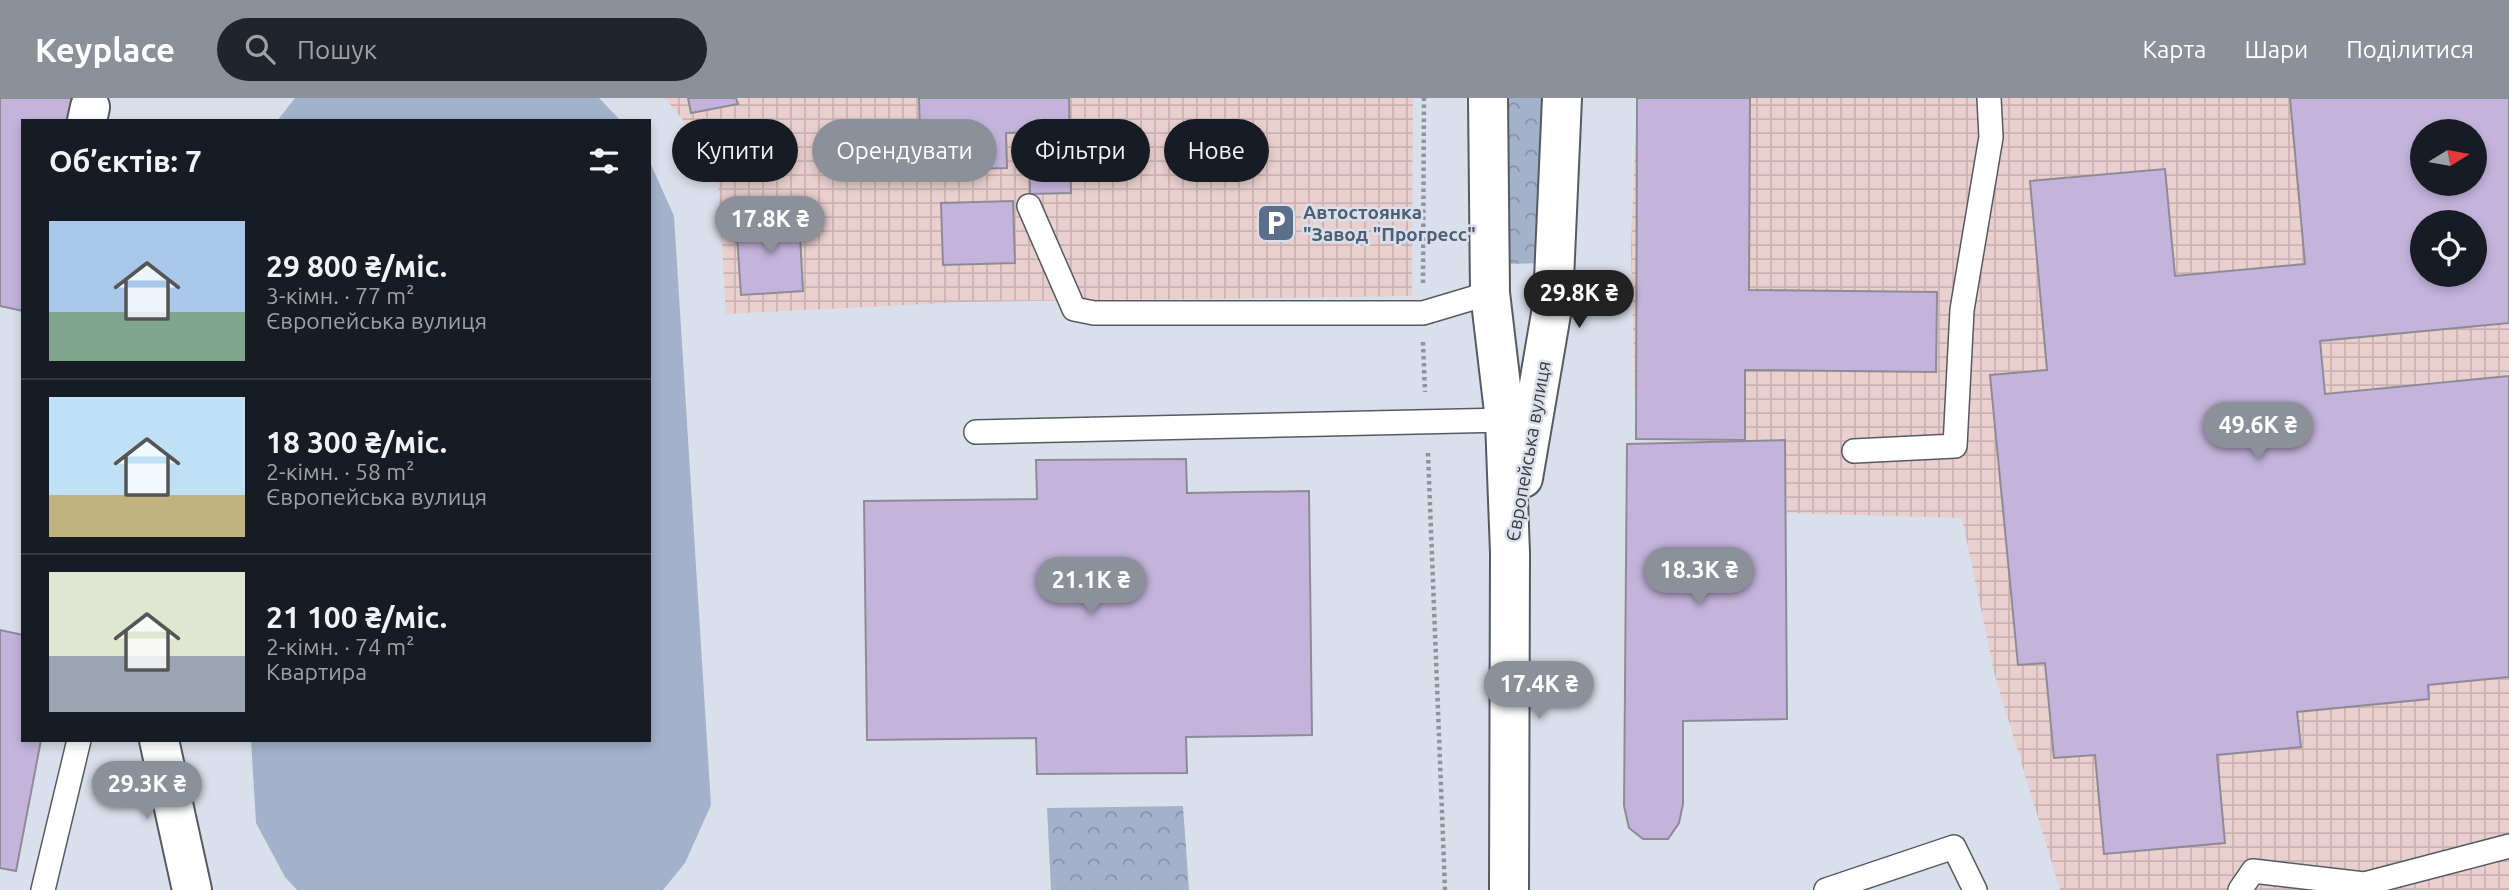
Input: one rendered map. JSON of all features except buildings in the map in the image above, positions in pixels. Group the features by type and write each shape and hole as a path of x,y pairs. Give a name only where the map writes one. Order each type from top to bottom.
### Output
{"street":[{"name":"Європейська вулиця","path":"1488,98 1490,293 1505,420 1510,552 1509,890"},
{"name":"Європейська вулиця","path":"1510,552 1553,302 1562,98"},
{"path":"159,742 192,890"}],"lane":[{"path":"1854,451 1955,446 1962,310 1991,137 1989,98"},
{"path":"1029,206 1074,309 1094,313 1423,313 1490,293"},
{"path":"976,432 1505,420"},
{"path":"43,890 79,742"},
{"path":"2240,890 2253,871 2364,884 2509,846"},
{"path":"1826,890 1954,847 1975,890"}],"path":[{"path":"1423,287 1424,98"},
{"path":"1423,335 1444,890"}],"shaded area":[{"path":"665,98 1413,98 1412,296 966,302 726,314 718,182 798,182 798,119 682,119"},
{"path":"1637,98 2509,98 2509,890 2060,890 1995,676 1962,518 1787,513 1785,440 1636,439 1631,248"}],"green space":[{"path":"295,98 599,98 619,119 279,119"},
{"path":"1504,98 1545,98 1542,263 1503,264"},
{"path":"651,164 674,216 711,805 685,863 663,890 297,890 285,877 256,823 251,742 651,742"},
{"path":"1183,806 1189,890 1051,890 1047,808"}],"place":[{"name":"Автостоянка \"Завод \"Прогресс\"","path":"1276,223"}]}
